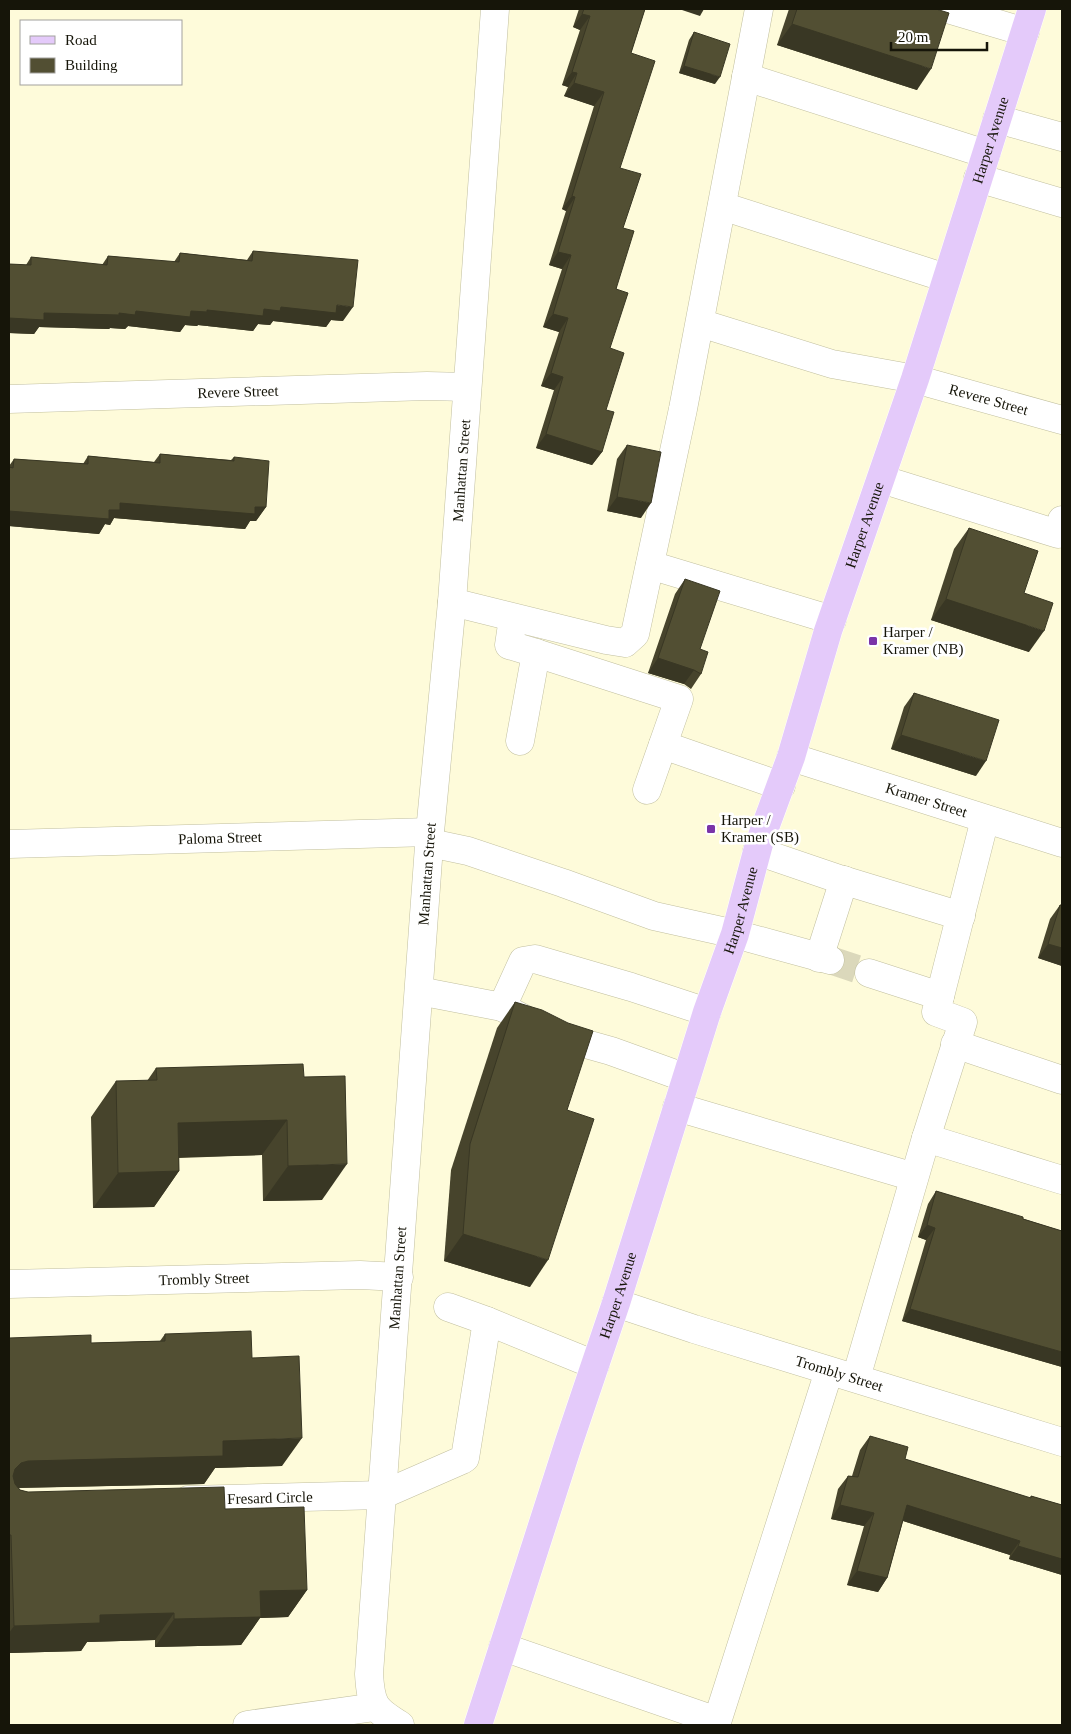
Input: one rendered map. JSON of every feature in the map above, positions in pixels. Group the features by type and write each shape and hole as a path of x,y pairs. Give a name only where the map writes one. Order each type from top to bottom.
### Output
{"main road":[{"name":"Harper Avenue","path":"478,1725 616,1303 707,1012 735,934 757,851 791,757 832,620 915,379 1028,20"}],"street":[{"name":"Manhattan Street","path":"375,1707 370,1692 369,1674 430,837 452,602 495,9"},
{"path":"452,602 584,636 625,643 635,634 683,409 759,9"},
{"path":"948,9 1028,20"},
{"path":"746,77 982,166 1062,203"},
{"path":"996,119 1062,137"},
{"path":"722,206 946,278"},
{"name":"Revere Street","path":"700,323 832,364 915,379 1062,420"},
{"name":"Revere Street","path":"9,399 427,386 468,387"},
{"path":"881,479 1058,534 1062,520"},
{"path":"650,565 832,620"},
{"path":"513,618 509,645 679,699 647,790"},
{"path":"520,741 536,653"},
{"path":"663,745 781,786"},
{"name":"Kramer Street","path":"791,757 1062,844"},
{"path":"856,1378 914,1177 962,1022 936,1012 985,820"},
{"name":"Paloma Street","path":"9,844 430,837 563,882 654,916 735,934 824,959 844,880"},
{"path":"757,851 961,916"},
{"path":"502,1007 523,961 535,959 631,987 707,1012"},
{"path":"869,973 940,996"},
{"path":"419,992 502,1007 554,1035 611,1051 686,1078"},
{"path":"955,1044 1062,1080"},
{"path":"678,1107 914,1177"},
{"path":"926,1138 1062,1180"},
{"name":"Trombly Street","path":"9,1284 360,1275 399,1277"},
{"name":"Trombly Street","path":"616,1303 829,1371 1062,1442"},
{"path":"448,1307 487,1320 595,1365"},
{"path":"382,1495 465,1458 487,1320"},
{"path":"504,1647 716,1723 829,1371"},
{"name":"Fresard Circle","path":"167,1500 382,1495"},
{"path":"247,1725 375,1707 384,1716 400,1725"}],"building":[{"path":"584,9 645,9 631,53 655,61 620,168 641,174 623,228 634,231 616,289 628,293 610,348 624,353 606,410 614,412 602,452 546,434 563,377 551,373 568,318 553,314 571,255 558,252 575,197 572,196 604,92 574,83 577,73 572,72 590,16 582,14"},
{"path":"797,9 936,9 949,13 931,69 792,24"},
{"path":"694,32 730,44 720,77 684,66"},
{"path":"253,251 358,260 353,307 337,305 336,313 281,307 280,311 264,309 263,316 207,310 207,312 191,311 190,317 136,311 135,315 119,313 119,315 44,313 44,320 9,318 9,264 31,265 31,257 107,265 108,256 179,262 180,253 252,261"},
{"path":"627,445 661,452 651,503 617,497"},
{"path":"160,454 234,461 234,457 269,461 266,507 255,507 255,514 120,503 120,510 109,510 109,519 9,511 9,467 13,468 14,459 88,464 88,456 160,463"},
{"path":"969,528 1038,551 1024,593 1053,603 1044,631 946,599"},
{"path":"685,579 720,591 700,649 708,652 701,674 658,658"},
{"path":"914,693 999,720 986,761 901,735"},
{"path":"1060,905 1062,905 1062,948 1048,944"},
{"path":"515,1002 542,1010 568,1023 593,1031 567,1110 594,1119 548,1260 463,1234 470,1144"},
{"path":"303,1064 304,1077 345,1076 347,1164 288,1166 287,1120 178,1123 179,1171 118,1173 116,1081 157,1080 156,1068"},
{"path":"936,1191 1023,1217 1023,1219 1062,1231 1062,1352 910,1309 935,1228 927,1225"},
{"path":"251,1331 252,1358 299,1356 302,1438 223,1441 223,1456 28,1461 21,1463 15,1469 13,1476 15,1484 20,1490 28,1492 224,1487 225,1509 304,1507 307,1590 260,1591 261,1617 174,1619 174,1613 100,1615 100,1623 14,1626 11,1535 9,1535 9,1338 91,1335 91,1343 165,1341 165,1334"},
{"path":"870,1436 908,1447 905,1459 1031,1498 1031,1496 1062,1505 1062,1559 1018,1546 1020,1541 907,1505 887,1578 857,1571 874,1513 840,1505 848,1476 858,1477"}],"tunnel":[{"path":"830,960 869,973"}],"place":[{"name":"Harper / Kramer (NB)","path":"873,641"},
{"name":"Harper / Kramer (SB)","path":"711,829"}]}
